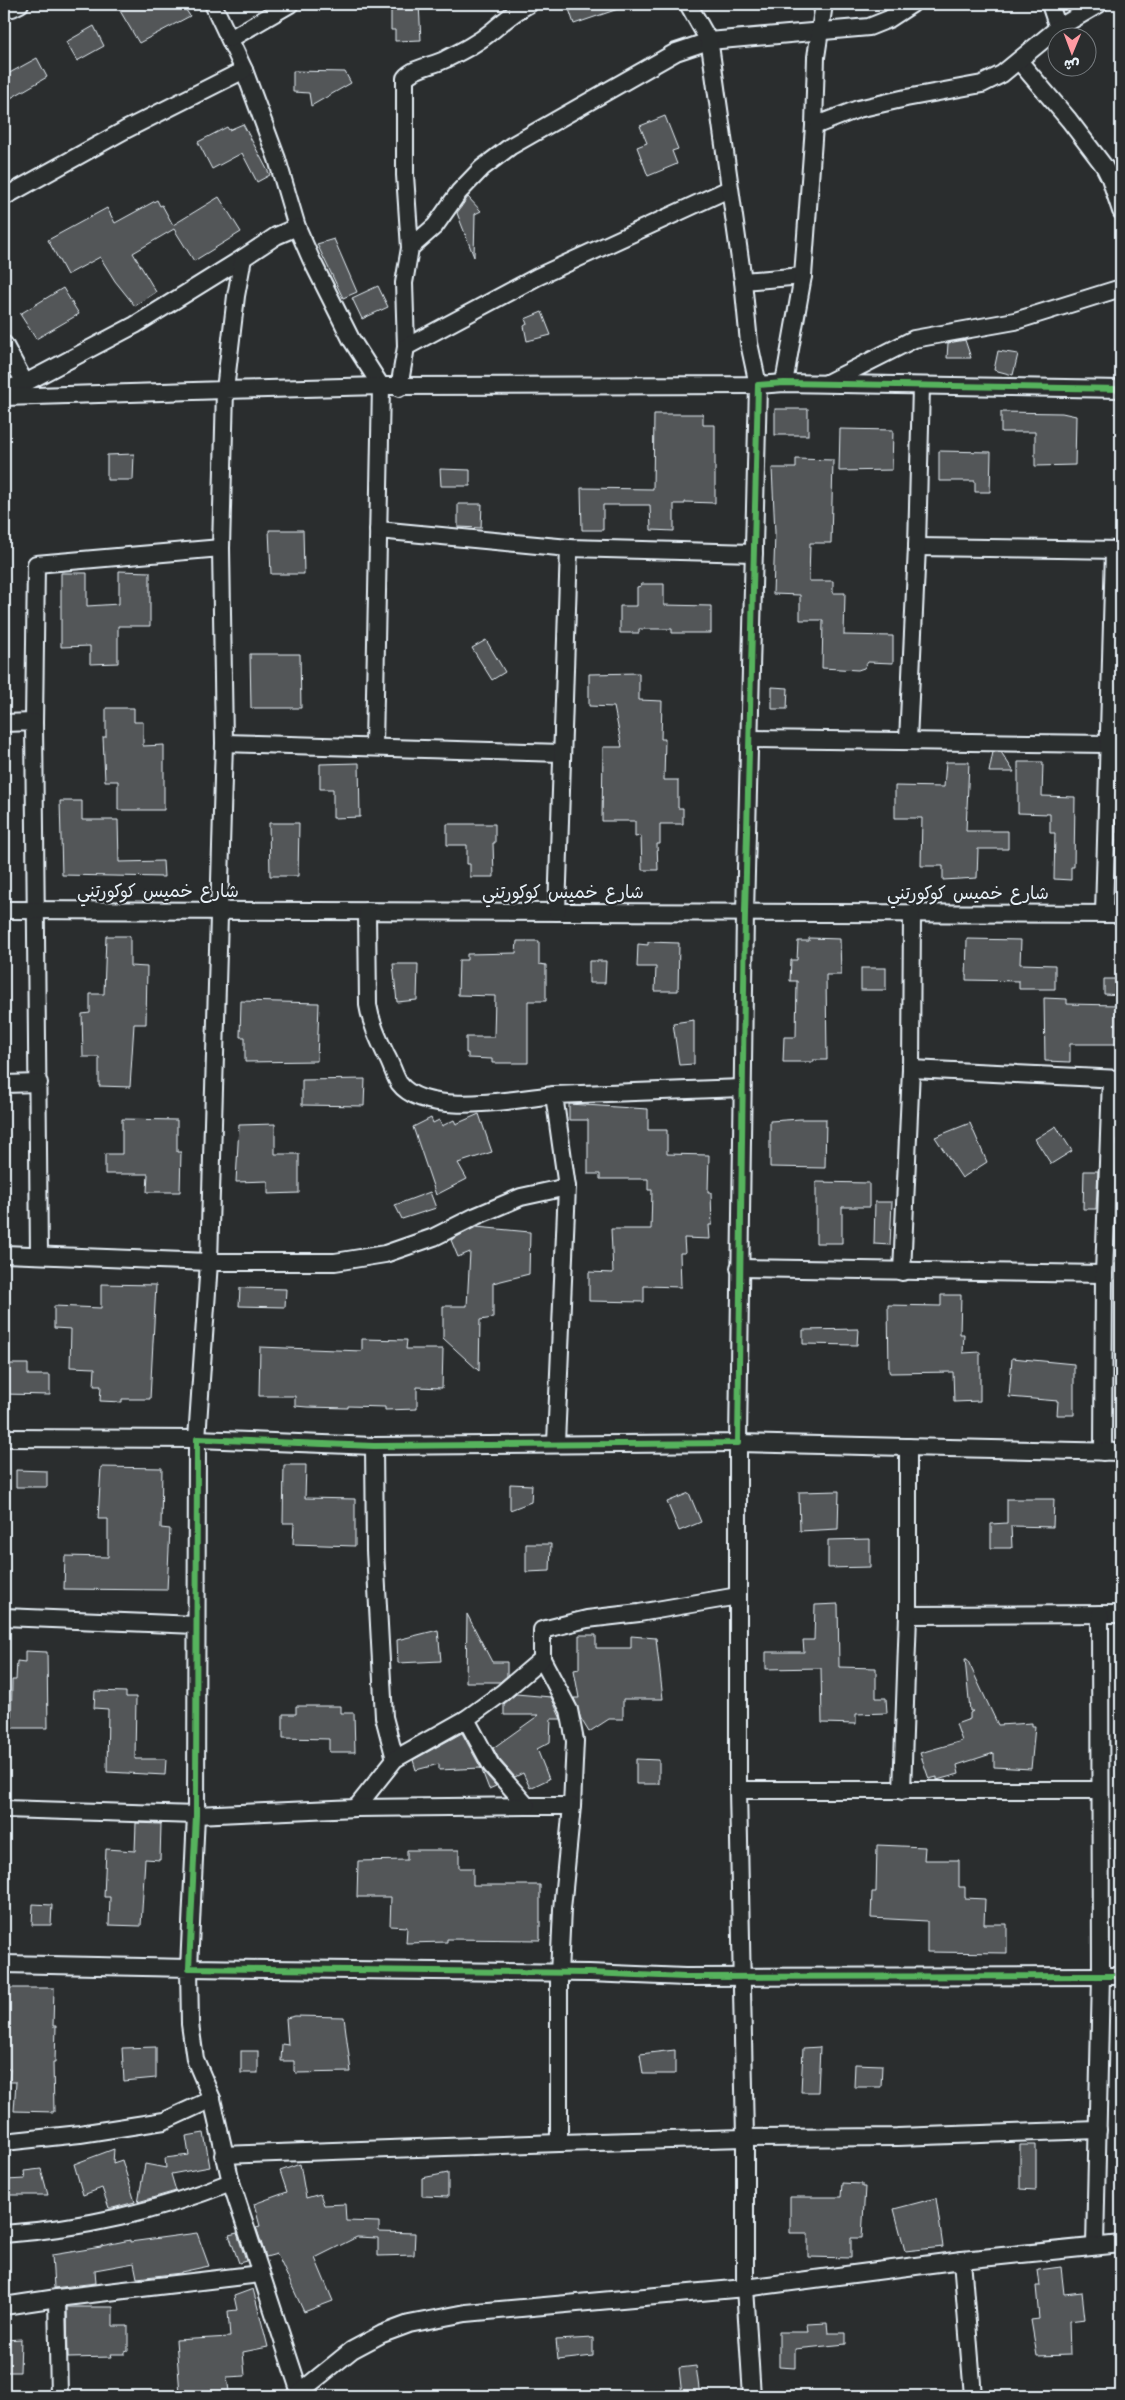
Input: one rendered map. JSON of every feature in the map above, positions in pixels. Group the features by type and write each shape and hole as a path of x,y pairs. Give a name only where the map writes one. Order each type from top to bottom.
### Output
{"street":[{"path":"213,4 244,70 277,159 297,226 351,339 381,386 374,746"},
{"path":"230,39 290,4"},
{"path":"398,388 406,347 404,283 410,248 405,175 405,78 415,70 434,66 469,47 492,32 513,12 529,4"},
{"path":"688,4 709,41 743,281 749,344 758,385 744,913 738,1443 738,1790 740,1975 745,2138 744,2288 752,2396"},
{"path":"784,383 803,276 819,30 824,4"},
{"path":"410,248 435,226 459,192 482,168 511,146 676,52 709,41 869,27 889,19 912,4"},
{"path":"1050,4 1058,28 1099,4"},
{"path":"814,126 858,109 982,84 1002,74 1048,36"},
{"path":"1019,61 1069,120 1104,166 1121,211"},
{"path":"4,198 125,130 244,70"},
{"path":"406,347 537,277 729,189"},
{"path":"4,390 25,382 134,325 244,258 276,236 297,226"},
{"path":"244,258 236,296 225,390 221,548 224,743 208,1262 197,1439 196,1815 189,1968 190,2024 195,2059 212,2099 231,2182 298,2395 352,2350 382,2334 409,2324 466,2313 744,2288 962,2260 1121,2244"},
{"path":"743,281 803,276"},
{"path":"825,384 914,339 1015,321 1121,288"},
{"path":"4,344 25,382"},
{"path":"4,397 381,386 398,388 758,385 784,383 1121,389"},
{"path":"908,740 917,547 921,386"},
{"path":"378,530 569,548 754,553"},
{"path":"917,547 1118,550 1108,744 1104,914"},
{"path":"39,1255 39,1083 34,722 36,564 221,548"},
{"path":"557,912 569,548"},
{"path":"4,723 34,722"},
{"path":"750,739 1108,744"},
{"path":"224,743 562,753"},
{"name":"شارع خميس كوكورتني","path":"4,910 1121,914"},
{"path":"367,911 370,1018 399,1083 422,1098 446,1103 479,1103 554,1095 742,1088"},
{"path":"902,1272 911,1069 912,913"},
{"path":"911,1069 1116,1079 1104,1274 1103,1452"},
{"path":"4,1084 39,1083"},
{"path":"554,1095 567,1188 556,1443"},
{"path":"4,1254 208,1262 335,1262 385,1254 434,1238 476,1216 521,1197 567,1188"},
{"path":"739,1268 1104,1274"},
{"path":"4,1438 197,1439 374,1446 738,1443 1121,1452"},
{"path":"374,1446 375,1551 384,1717 395,1759"},
{"path":"902,1791 908,1615 908,1447"},
{"path":"559,2143 562,1909 572,1806 575,1741 569,1710 542,1659 542,1630 587,1619 639,1613 738,1596"},
{"path":"1094,2246 1101,1976 1100,1614"},
{"path":"908,1615 1121,1614"},
{"path":"4,1617 196,1625"},
{"path":"356,1808 395,1759 466,1719 502,1693 542,1659"},
{"path":"466,1719 491,1765 527,1806"},
{"path":"738,1790 1099,1790"},
{"path":"4,1809 196,1815 356,1808 572,1806"},
{"path":"4,1964 589,1973 685,1977 740,1975 1121,1976"},
{"path":"4,2142 80,2134 164,2120 212,2099"},
{"path":"224,2155 559,2143 745,2138 897,2137 1098,2130"},
{"path":"4,2234 124,2218 231,2182"},
{"path":"962,2260 973,2396"},
{"path":"4,2306 260,2274"},
{"path":"57,2298 59,2396"}],"building":[{"path":"116,4 182,4 190,16 139,43"},
{"path":"391,4 419,4 421,40 395,41 395,30 391,30"},
{"path":"620,4 621,8 574,24 568,6"},
{"path":"94,26 104,46 77,61 66,42"},
{"path":"37,58 47,77 4,102 4,76"},
{"path":"293,71 345,72 351,83 311,106 309,93 293,92"},
{"path":"665,116 678,149 672,151 677,164 648,176 637,147 647,143 640,126"},
{"path":"243,124 270,175 257,182 242,153 212,169 198,142 227,127 229,130"},
{"path":"219,197 241,232 194,261 174,229 133,253 156,292 135,306 115,281 100,257 67,275 48,240 107,208 115,223 157,200 160,206 162,205 173,225"},
{"path":"468,197 481,211 475,214 474,257 457,213"},
{"path":"334,239 357,292 343,298 317,244"},
{"path":"378,286 388,307 362,319 352,298"},
{"path":"63,288 79,314 36,339 20,314"},
{"path":"542,312 551,335 527,341 524,326 527,324 525,319"},
{"path":"965,340 971,358 947,358 948,343"},
{"path":"998,351 1018,354 1013,375 994,370"},
{"path":"775,409 808,409 808,435 775,435"},
{"path":"1001,412 1062,413 1076,416 1075,465 1035,466 1035,432 1001,432"},
{"path":"654,414 703,414 703,425 715,425 715,503 685,502 685,504 674,504 674,531 651,530 650,505 603,505 603,530 582,530 581,488 653,489"},
{"path":"840,429 893,430 892,470 839,471"},
{"path":"939,451 991,452 990,492 975,492 975,481 939,481"},
{"path":"134,454 133,480 107,480 107,455"},
{"path":"796,459 833,460 831,543 810,543 809,581 833,581 833,593 845,593 844,635 893,636 893,663 868,662 864,668 858,670 822,668 823,620 800,620 800,595 773,594 775,533 772,468 796,468"},
{"path":"440,469 470,470 470,486 441,486"},
{"path":"458,504 482,504 481,528 458,527"},
{"path":"269,530 303,530 304,574 271,574"},
{"path":"119,571 150,572 150,626 118,626 118,663 90,664 90,646 61,647 61,573 87,573 87,606 119,604"},
{"path":"641,584 664,584 664,605 711,606 711,633 672,633 672,629 639,629 639,633 620,633 620,606 637,606 637,587 641,586"},
{"path":"486,640 505,672 492,680 472,648"},
{"path":"250,654 300,654 301,708 251,708"},
{"path":"639,673 639,700 662,701 661,739 665,739 664,780 678,780 678,808 683,808 683,824 660,824 660,844 657,844 658,870 642,870 641,836 635,837 635,821 602,821 603,747 622,747 614,707 589,706 589,674"},
{"path":"772,687 788,688 787,709 772,709"},
{"path":"106,708 134,708 134,722 143,722 143,746 164,745 164,810 118,810 118,781 105,781 103,737 106,737"},
{"path":"993,752 1001,752 1014,772 989,772"},
{"path":"946,762 969,762 966,831 1008,831 1008,849 978,849 977,878 943,880 943,866 921,866 922,818 895,818 895,786 944,787"},
{"path":"1018,762 1043,762 1042,796 1075,797 1074,867 1071,867 1071,880 1054,879 1055,833 1050,833 1050,814 1018,813"},
{"path":"359,763 360,817 333,818 333,789 320,789 320,764"},
{"path":"60,801 82,801 82,820 118,820 119,862 163,861 164,877 62,875"},
{"path":"269,823 299,823 298,876 270,876"},
{"path":"447,824 495,824 495,843 493,843 494,877 470,877 470,864 467,864 467,845 447,845"},
{"path":"106,936 130,936 130,966 147,967 146,1024 134,1024 130,1087 99,1086 99,1057 83,1057 82,1014 90,1013 90,994 104,994"},
{"path":"809,938 840,939 841,975 826,975 827,1060 783,1062 784,1037 796,1037 797,981 790,981 791,960 797,960 798,941 809,941"},
{"path":"967,939 1021,940 1020,964 1055,965 1055,989 1019,989 1019,981 966,980"},
{"path":"517,941 539,941 539,964 546,965 546,1001 528,1001 528,1063 492,1063 492,1059 468,1058 468,1053 466,1053 466,1037 494,1037 495,996 458,995 459,960 467,960 467,954 516,953"},
{"path":"648,942 679,943 678,991 655,991 656,967 637,967 638,944 648,945"},
{"path":"589,961 606,961 605,983 589,983"},
{"path":"393,964 418,964 417,1000 397,1002"},
{"path":"861,968 886,968 886,990 861,990"},
{"path":"1104,979 1121,979 1121,995 1104,994"},
{"path":"1044,998 1067,999 1067,1004 1118,1005 1118,1044 1070,1044 1070,1062 1045,1061"},
{"path":"241,1001 319,1003 317,1061 245,1062 245,1037 240,1037"},
{"path":"694,1020 694,1064 679,1065 673,1023"},
{"path":"365,1079 364,1106 302,1105 302,1080"},
{"path":"569,1104 648,1109 648,1130 667,1130 667,1154 709,1155 708,1192 711,1192 712,1225 709,1225 710,1239 684,1238 685,1253 680,1253 681,1287 644,1286 644,1302 589,1301 589,1272 613,1273 611,1229 651,1229 652,1190 648,1190 648,1179 600,1179 600,1174 588,1174 588,1120 569,1120"},
{"path":"479,1114 492,1152 458,1163 467,1179 436,1195 413,1127 431,1118 433,1123 439,1120 442,1126 454,1120 456,1124"},
{"path":"122,1119 177,1120 177,1152 181,1152 180,1192 147,1192 148,1174 105,1174 105,1154 122,1154"},
{"path":"826,1119 825,1168 770,1167 770,1121"},
{"path":"970,1123 987,1162 962,1178 935,1137"},
{"path":"275,1124 275,1154 299,1154 299,1193 268,1194 268,1181 236,1182 239,1125"},
{"path":"1056,1126 1072,1151 1051,1164 1035,1139"},
{"path":"1118,1170 1121,1170 1121,1210 1116,1210"},
{"path":"1084,1171 1098,1171 1096,1209 1083,1209"},
{"path":"816,1182 869,1183 869,1207 842,1207 842,1243 816,1243"},
{"path":"430,1192 436,1208 402,1219 395,1205"},
{"path":"875,1202 892,1202 890,1245 874,1244"},
{"path":"476,1227 530,1232 529,1274 493,1283 493,1318 480,1320 479,1371 443,1338 443,1306 467,1306 470,1252 458,1257 451,1240"},
{"path":"101,1284 156,1285 150,1399 122,1399 122,1402 100,1401 101,1386 94,1386 95,1368 70,1367 71,1329 54,1328 54,1306 101,1308"},
{"path":"240,1288 286,1289 285,1307 239,1306"},
{"path":"941,1295 961,1295 960,1334 964,1334 963,1353 980,1352 980,1401 954,1402 953,1372 890,1373 889,1371 888,1305 941,1306"},
{"path":"858,1329 857,1345 803,1344 803,1330"},
{"path":"362,1339 407,1340 406,1349 443,1349 442,1388 417,1387 417,1409 385,1410 385,1407 348,1406 348,1408 307,1407 295,1406 295,1396 259,1396 260,1347 362,1351"},
{"path":"1012,1358 1074,1364 1074,1415 1057,1415 1058,1401 1009,1397"},
{"path":"4,1364 28,1364 28,1375 50,1375 50,1395 4,1394"},
{"path":"284,1465 306,1465 305,1498 355,1499 355,1546 293,1544 294,1523 283,1523"},
{"path":"101,1467 162,1468 161,1528 170,1529 167,1590 64,1589 65,1556 108,1557 108,1519 98,1519"},
{"path":"16,1470 47,1471 47,1487 16,1487"},
{"path":"510,1484 532,1485 531,1502 510,1510"},
{"path":"839,1491 838,1529 800,1531 799,1492"},
{"path":"689,1493 701,1522 679,1531 667,1502"},
{"path":"1007,1499 1054,1499 1053,1527 1011,1526 1012,1548 991,1548 991,1524 1007,1523"},
{"path":"870,1539 870,1567 828,1568 828,1540"},
{"path":"526,1544 551,1544 550,1571 526,1572"},
{"path":"838,1604 839,1667 876,1668 876,1698 886,1698 887,1713 856,1714 856,1724 822,1723 821,1668 766,1669 766,1652 804,1652 803,1640 814,1640 815,1605"},
{"path":"467,1614 492,1662 507,1662 507,1676 500,1682 466,1682"},
{"path":"438,1630 441,1661 398,1663 397,1640"},
{"path":"579,1635 596,1635 596,1648 631,1648 631,1636 656,1638 663,1699 623,1699 623,1719 609,1719 589,1732 581,1719 574,1698 579,1698 574,1670 579,1669"},
{"path":"25,1651 47,1652 48,1728 11,1728 12,1680 16,1680 17,1661 25,1662"},
{"path":"965,1659 967,1659 998,1725 1032,1723 1032,1726 1035,1726 1031,1769 994,1767 994,1753 957,1765 959,1774 937,1780 937,1777 929,1779 920,1753 962,1741 956,1724 970,1719 970,1713 973,1711 970,1711"},
{"path":"95,1691 126,1692 126,1697 136,1697 135,1759 166,1759 165,1775 107,1772 108,1709 94,1708"},
{"path":"516,1694 551,1697 561,1719 551,1719 550,1742 537,1749 549,1779 530,1788 523,1773 515,1777 499,1759 493,1748 539,1715 504,1715 504,1704"},
{"path":"296,1706 341,1706 341,1713 354,1713 355,1752 329,1752 329,1739 283,1738 283,1714 296,1714"},
{"path":"462,1733 481,1768 439,1770 439,1764 416,1770 413,1760"},
{"path":"636,1759 659,1760 659,1784 636,1784"},
{"path":"482,1770 496,1786 489,1789"},
{"path":"136,1823 161,1824 160,1860 145,1859 141,1926 109,1925 110,1897 104,1897 106,1849 135,1851"},
{"path":"877,1845 925,1847 924,1860 959,1860 959,1887 965,1887 965,1898 985,1899 984,1924 1007,1924 1007,1953 927,1952 927,1921 871,1918 872,1892 876,1892"},
{"path":"407,1850 459,1850 459,1868 473,1868 473,1885 540,1885 540,1940 447,1939 447,1942 406,1943 407,1927 390,1926 391,1897 357,1897 358,1861 407,1860"},
{"path":"33,1904 52,1905 51,1925 32,1925"},
{"path":"4,1988 54,1988 53,2026 56,2026 55,2062 53,2062 54,2112 14,2111 16,2082 9,2082 10,2069 6,2069 4,2047"},
{"path":"295,2016 344,2017 351,2072 296,2073 294,2071 294,2061 281,2061 282,2044 288,2045 286,2018"},
{"path":"156,2047 156,2078 124,2081 122,2048"},
{"path":"820,2047 818,2092 801,2092 803,2048"},
{"path":"675,2050 675,2074 643,2074 640,2054"},
{"path":"241,2051 258,2051 258,2073 241,2073"},
{"path":"855,2064 882,2065 881,2087 854,2087"},
{"path":"204,2133 210,2167 171,2174 176,2191 138,2202 145,2164 166,2168 165,2158 189,2155 186,2136"},
{"path":"1020,2145 1036,2145 1036,2190 1020,2189"},
{"path":"114,2149 113,2163 122,2160 135,2202 109,2208 102,2188 83,2195 74,2164"},
{"path":"300,2164 306,2198 320,2194 324,2205 345,2204 346,2221 379,2222 379,2232 415,2233 414,2255 378,2256 378,2238 357,2237 315,2258 333,2301 304,2312 277,2254 266,2257 256,2227 260,2226 254,2204 287,2192 280,2171"},
{"path":"41,2169 48,2195 6,2195 6,2180 25,2179 24,2171"},
{"path":"448,2173 448,2197 422,2196 422,2178"},
{"path":"842,2183 862,2184 862,2187 865,2187 862,2238 851,2238 851,2258 808,2257 808,2233 790,2233 790,2197 841,2197"},
{"path":"936,2198 943,2247 905,2251 894,2209"},
{"path":"197,2233 209,2266 181,2273 137,2278 134,2263 95,2270 96,2283 54,2288 52,2255 130,2240 130,2242"},
{"path":"237,2233 246,2261 239,2263 229,2235"},
{"path":"1061,2267 1064,2294 1082,2292 1085,2319 1069,2321 1070,2355 1037,2356 1031,2320 1039,2319 1036,2286 1040,2286 1038,2270"},
{"path":"253,2289 268,2347 243,2352 245,2376 227,2377 229,2391 180,2394 176,2340 230,2337 228,2311 237,2310 234,2296"},
{"path":"67,2307 113,2307 113,2326 128,2326 128,2351 125,2354 111,2354 112,2357 68,2358"},
{"path":"827,2323 828,2333 846,2333 846,2344 795,2349 795,2368 779,2367 779,2332 808,2332 807,2324"},
{"path":"593,2338 593,2356 558,2360 556,2340"},
{"path":"21,2339 20,2372 4,2372 4,2340"},
{"path":"696,2366 700,2396 682,2396 679,2368"}],"cycle path":[{"path":"1121,389 784,383 758,385 745,913 738,1443 374,1446 197,1439 196,1815 189,1968 589,1973 685,1977 1121,1976"}]}
